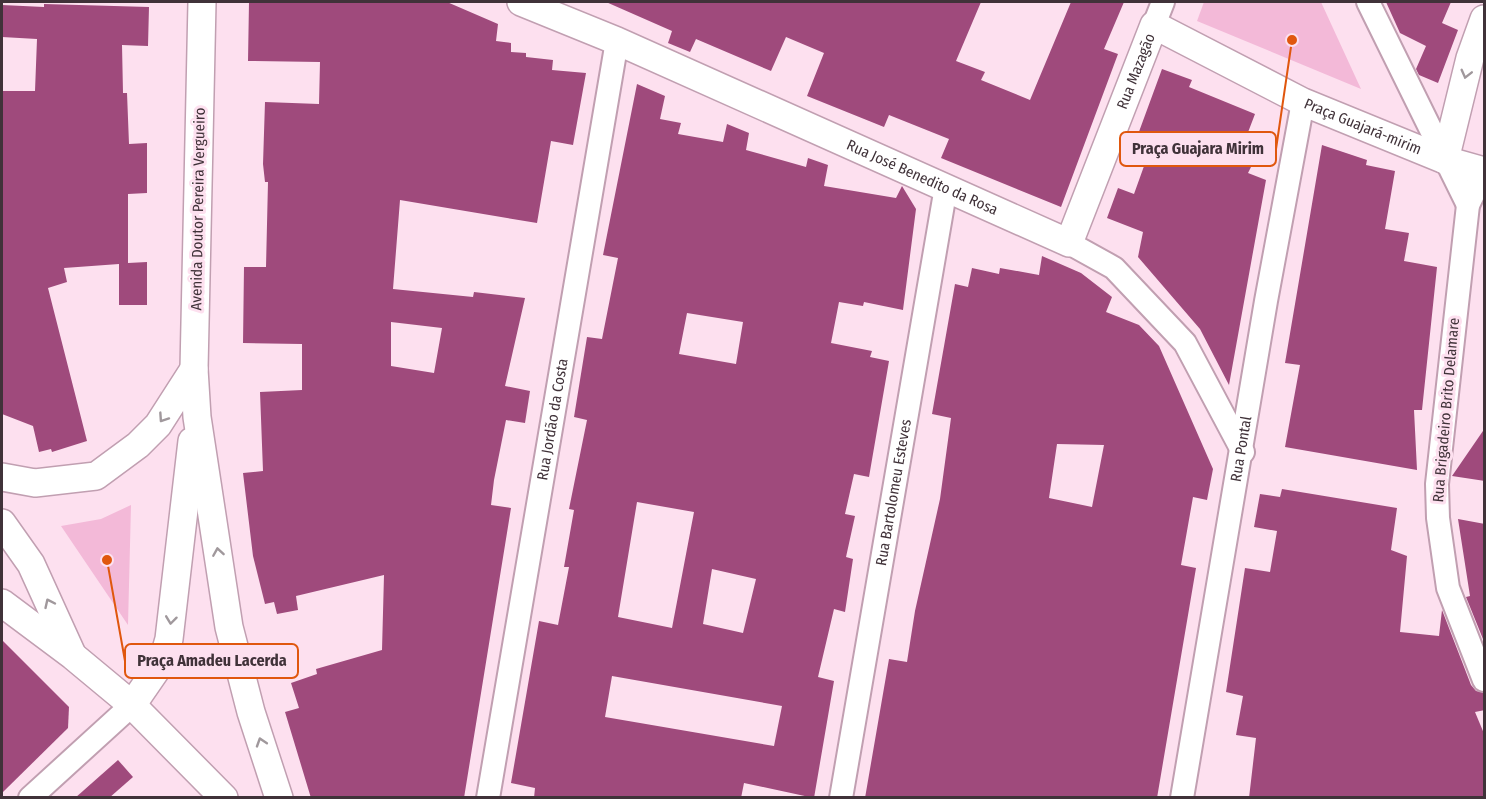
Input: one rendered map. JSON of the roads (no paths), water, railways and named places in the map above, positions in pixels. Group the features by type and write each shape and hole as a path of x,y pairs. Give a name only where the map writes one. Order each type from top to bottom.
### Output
{"street":[{"name":"Avenida Doutor Pereira Vergueiro","path":"202,2 194,369 197,417 229,627 251,712 279,798"},
{"name":"Rua José Benedito da Rosa","path":"521,2 616,41 945,187 1069,243 1114,268 1185,343 1242,452"},
{"name":"Praça Guajará-mirim","path":"1368,2 1445,159"},
{"name":"Praça Guajará-mirim","path":"1159,13 1303,102 1445,159 1484,172"},
{"name":"Rua Mazagão","path":"1069,243 1159,13"},
{"path":"1468,205 1445,159 1470,58 1485,19"},
{"name":"Rua Jordão da Costa","path":"488,798 616,41"},
{"name":"Rua Pontal","path":"1182,798 1266,301 1303,102"},
{"name":"Rua Brigadeiro Brito Delamare","path":"1484,172 1468,205 1437,484 1438,518 1448,588 1485,680"},
{"name":"Rua Bartolomeu Esteves","path":"841,798 945,187"},
{"path":"2,477 35,483 96,476 138,446 158,425 194,369"},
{"name":"Avenida Doutor Pereira Vergueiro","path":"132,705 163,660 169,639 190,451 197,417"},
{"path":"2,523 30,564 73,656"},
{"path":"2,603 73,656 132,705 215,792"},
{"path":"30,798 132,705"}],"place":[{"name":"Praça Guajara Mirim","path":"1292,40"},
{"name":"Praça Amadeu Lacerda","path":"107,560"}]}
